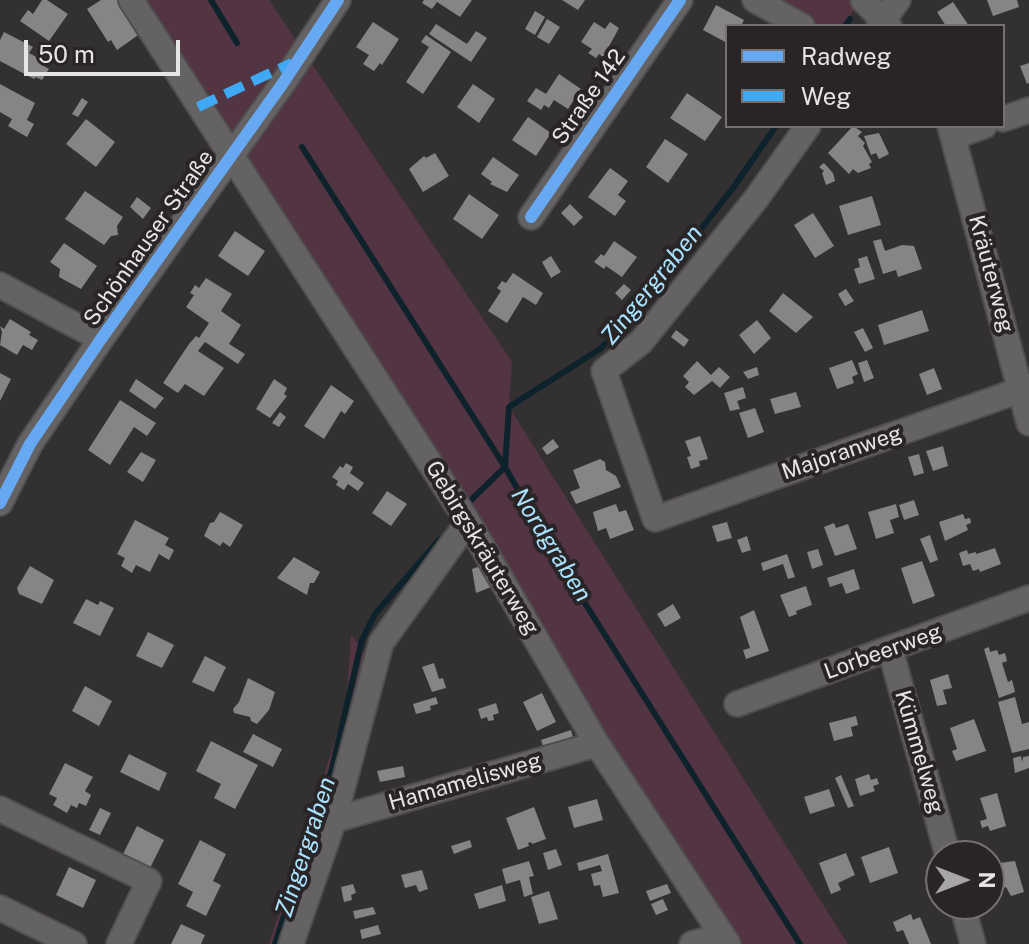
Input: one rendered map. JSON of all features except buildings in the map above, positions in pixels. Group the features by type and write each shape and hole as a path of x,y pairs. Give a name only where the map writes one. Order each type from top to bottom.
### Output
{"street":[{"name":"Gebirgskräuterweg","path":"131,0 468,522 597,744 725,940"},
{"name":"Schönhauser Straße","path":"0,503 30,444 338,0"},
{"name":"Straße 142","path":"531,217 680,0"},
{"path":"755,0 798,24"},
{"path":"863,0 888,18"},
{"path":"1005,118 1029,110"},
{"name":"Majoranweg","path":"807,128 756,199 641,342 604,371 655,519 1025,388"},
{"name":"Kräuterweg","path":"952,131 1025,388 1029,423"},
{"path":"0,285 101,339"},
{"path":"291,944 334,820 381,643 468,522"},
{"name":"Lorbeerweg","path":"737,704 1029,598"},
{"name":"Kümmelweg","path":"890,649 944,840"},
{"name":"Hamamelisweg","path":"334,820 597,744"},
{"path":"0,809 149,881 119,944"},
{"path":"0,908 74,944"},
{"path":"966,920 973,944"},
{"path":"692,944 725,940"}],"shaded area":[{"path":"137,0 269,0 512,362 509,407 848,944 728,944"},
{"path":"772,0 861,0 844,24 815,24"},
{"path":"351,634 381,675 286,944 269,944 346,706"}],"waterway":[{"name":"Nordgraben","path":"211,0 237,43"},
{"name":"Zingergraben","path":"846,24 850,19"},
{"name":"Zingergraben","path":"471,500 505,467 509,407 600,349 631,318 733,188 775,128"},
{"name":"Nordgraben","path":"302,147 505,467 559,562 800,944"},
{"name":"Zingergraben","path":"275,944 332,769 362,640 375,614 439,540"}],"marked path":[{"path":"198,107 292,63"}],"cycle path":[{"path":"0,503 30,444 338,0"},
{"path":"531,217 680,0"}]}
